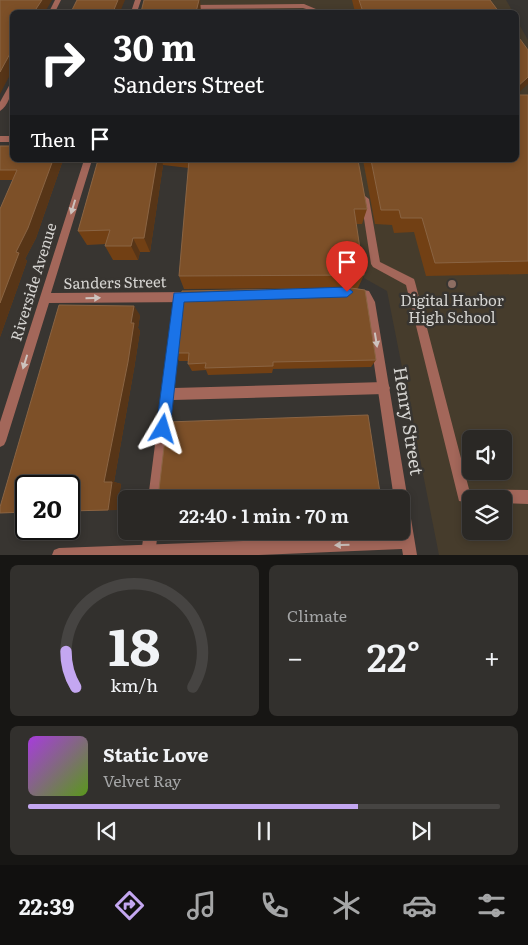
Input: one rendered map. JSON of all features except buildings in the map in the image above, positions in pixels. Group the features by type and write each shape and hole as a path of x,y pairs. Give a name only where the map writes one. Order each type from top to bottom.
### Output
{"street":[{"path":"138,0 135,10 145,8"},
{"path":"183,8 250,3 304,6 315,10"},
{"path":"0,109 10,90"},
{"name":"Riverside Avenue","path":"0,441 87,162"},
{"path":"363,189 376,264 410,282 464,496 528,497"},
{"name":"Henry Street","path":"347,292 364,294 370,302 409,548"},
{"name":"Sanders Street","path":"45,298 208,296"},
{"path":"156,490 179,297"},
{"path":"167,394 384,388"},
{"path":"148,554 150,540"},
{"path":"59,555 409,548"}],"shaded area":[{"path":"155,0 506,0 512,10 152,10"},
{"name":"Digital Harbor High School","path":"519,24 528,40 528,555 439,555 387,291 364,278 345,162 519,162"}],"place":[{"name":"Digital Harbor High School","path":"452,284"}],"route":[{"path":"163,429 179,297 347,292"}]}
